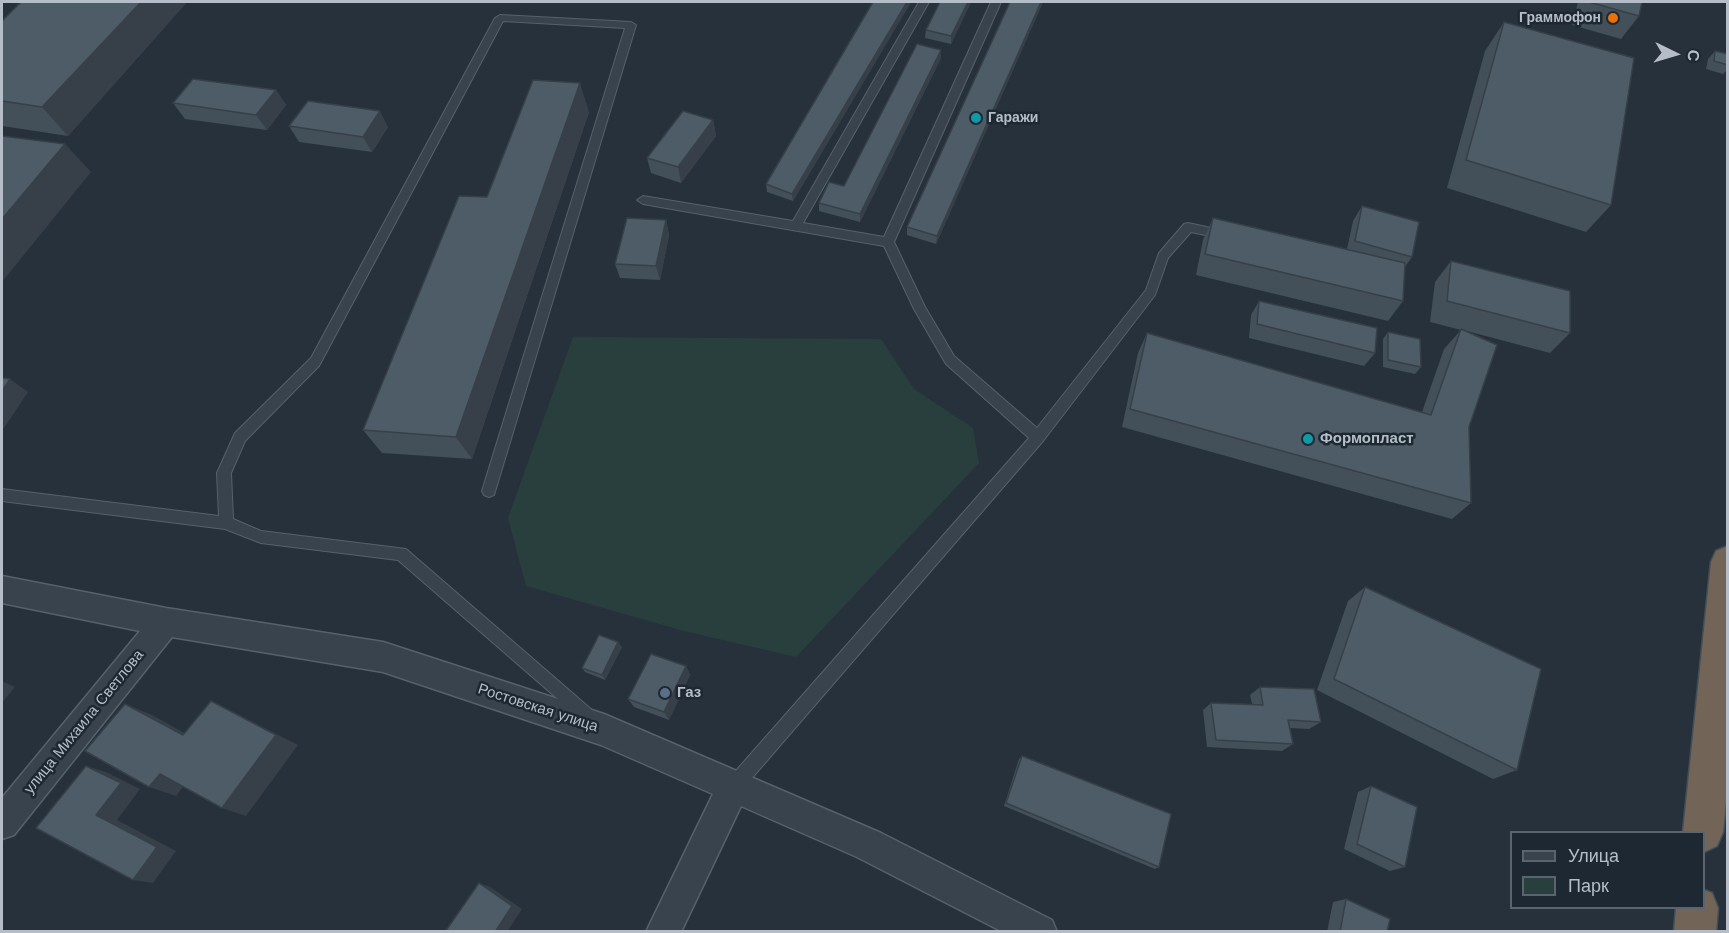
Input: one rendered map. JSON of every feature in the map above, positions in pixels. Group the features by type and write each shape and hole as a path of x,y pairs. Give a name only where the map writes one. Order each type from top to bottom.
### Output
{"highway":[{"path":"1703,831 1728,562"},
{"path":"1695,932 1697,909"}],"street":[{"name":"Ростовская улица","path":"2,590 166,622 383,657 604,730 869,845 1040,932"},
{"name":"улица Михаила Светлова","path":"2,823 166,622"},
{"path":"663,932 733,787"}],"lane":[{"path":"796,226 924,2"},
{"path":"996,2 888,242 920,309 950,360 1038,437"},
{"path":"226,523 224,473 240,437 315,362 500,18 631,25 489,491"},
{"path":"643,200 888,242"},
{"path":"733,787 1038,437 1151,292 1163,256 1188,227 1233,236"},
{"path":"2,495 226,523 261,537 401,554 604,730"}],"green space":[{"path":"573,337 881,339 914,389 973,428 979,463 796,657 684,631 526,586 508,518"}],"building":[{"path":"21,2 141,2 42,107 2,101 2,21"},
{"path":"873,2 907,2 792,194 766,184"},
{"path":"940,2 968,2 951,36 926,30"},
{"name":"Гаражи","path":"1010,2 1041,2 937,236 907,227"},
{"path":"1589,2 1642,2 1639,16"},
{"path":"1504,22 1634,58 1611,205 1466,160"},
{"path":"917,44 941,50 860,214 819,203 829,182 844,186"},
{"path":"1715,51 1728,54 1728,65 1714,61"},
{"path":"193,79 276,90 256,115 173,103"},
{"path":"533,80 580,83 456,437 363,430 459,196 487,197"},
{"path":"308,101 380,111 363,137 289,126"},
{"path":"683,111 713,120 678,167 647,158"},
{"path":"2,136 65,144 2,219"},
{"path":"1362,206 1419,222 1412,257 1355,241"},
{"path":"627,218 666,220 656,266 615,264"},
{"path":"1213,218 1405,263 1403,301 1205,254"},
{"path":"1451,261 1570,291 1570,333 1447,301"},
{"path":"1259,301 1377,328 1375,353 1257,324"},
{"name":"Формопласт","path":"1461,329 1497,345 1469,427 1471,503 1130,409 1147,333 1431,415"},
{"path":"1388,332 1420,339 1421,367 1388,360"},
{"path":"2,378 10,379 2,391"},
{"path":"1365,587 1541,669 1517,770 1334,679"},
{"path":"599,635 618,642 602,675 582,668"},
{"path":"651,654 686,666 664,712 628,699"},
{"path":"1260,687 1314,689 1321,722 1288,720 1293,744 1216,740 1211,703 1263,705"},
{"path":"211,701 276,735 222,808 160,774 149,787 85,751 125,704 183,735"},
{"path":"1022,756 1171,814 1159,867 1006,803"},
{"path":"86,766 121,783 96,815 157,847 133,880 36,828"},
{"path":"1371,786 1417,807 1405,867 1357,844"},
{"path":"479,883 512,906 495,932 445,932"},
{"path":"1346,899 1390,919 1387,932 1340,932"}],"place":[{"name":"Граммофон","path":"1613,18"},
{"name":"Гаражи","path":"976,118"},
{"name":"Формопласт","path":"1308,439"},
{"name":"Газ","path":"665,693"}]}
